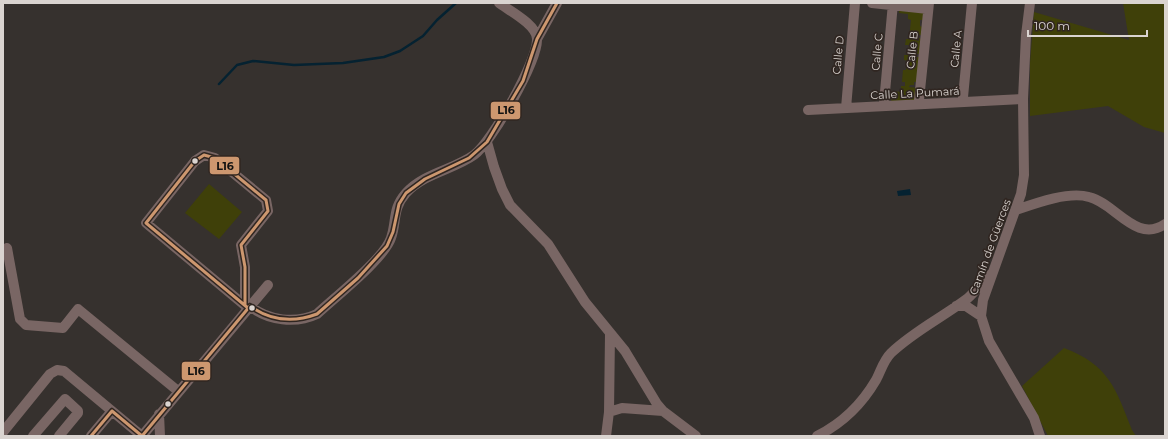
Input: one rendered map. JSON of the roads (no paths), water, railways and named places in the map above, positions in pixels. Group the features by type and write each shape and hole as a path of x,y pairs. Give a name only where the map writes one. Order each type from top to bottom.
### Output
{"street":[{"path":"499,3 526,22 535,31 537,39"},
{"path":"247,306 244,278 245,267 241,245 268,211 266,200 215,158 204,155 195,161 146,223 247,306 256,311 269,317 284,319 307,318 317,314 367,268 387,245 391,238 394,215 405,194 413,186 425,178 453,167 472,156 487,142 523,81 537,39 557,3"},
{"name":"Calle D","path":"846,108 855,3"},
{"path":"872,3 928,6"},
{"name":"Calle A","path":"963,97 972,3"},
{"name":"Camín de Güerces","path":"1030,3 1026,35 1023,99 1024,175 1016,210 991,274 983,300 981,316 989,341 1034,418 1040,436"},
{"name":"Calle C","path":"884,102 893,4"},
{"name":"Calle B","path":"919,100 928,6"},
{"name":"Calle La Pumará","path":"808,110 1023,99"},
{"path":"487,142 502,189 510,205 548,244 585,302 625,351 657,404 696,436"},
{"path":"1016,210 1070,195 1080,195 1102,202 1135,226 1142,229 1152,230 1165,224"},
{"path":"7,248 20,319 26,325 63,328 78,309 178,392"},
{"path":"817,436 840,422 853,409 868,392 890,354 925,326 969,297 984,279 991,274"},
{"path":"3,432 50,374 57,370 64,371 142,436 247,306 268,285"},
{"path":"956,306 966,306 981,316"},
{"path":"606,436 609,412 610,334"},
{"path":"33,436 65,399 78,411 78,413 59,436"},
{"path":"609,412 622,408 655,412 664,411"},
{"path":"91,436 112,411"},
{"path":"159,414 160,436"}],"water":[{"path":"910,189 911,195 898,196 897,191"}],"waterway":[{"path":"219,84 237,65 253,61 294,65 343,63 384,57 400,51 423,36 437,20 456,3"}]}
